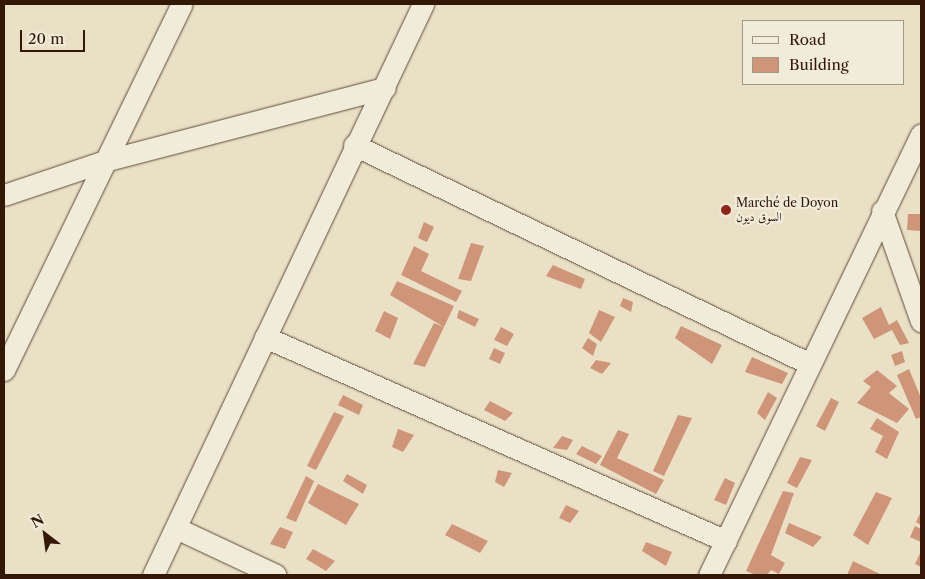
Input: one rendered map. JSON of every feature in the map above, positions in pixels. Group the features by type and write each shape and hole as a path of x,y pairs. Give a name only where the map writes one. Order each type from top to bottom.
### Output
{"street":[{"path":"4,370 108,160 182,4"},
{"path":"153,575 354,145 385,88 423,4"},
{"path":"4,195 108,160 385,88"},
{"path":"709,575 808,363 921,134"},
{"path":"354,145 808,363"},
{"path":"882,211 921,321"},
{"path":"265,336 726,541"},
{"path":"176,528 276,575"}],"building":[{"path":"908,214 921,214 921,231 907,230"},
{"path":"424,222 434,227 427,242 418,238"},
{"path":"471,243 484,246 471,281 458,279"},
{"path":"414,246 429,254 421,271 462,291 456,302 401,275"},
{"path":"553,265 585,279 581,289 546,276"},
{"path":"397,281 454,306 444,327 390,295"},
{"path":"623,298 633,302 631,312 620,306"},
{"path":"881,307 889,325 897,320 909,343 900,345 892,330 874,339 862,318"},
{"path":"459,310 479,319 475,327 457,318"},
{"path":"599,310 615,317 601,342 589,333"},
{"path":"384,311 398,318 390,339 375,331"},
{"path":"434,323 444,327 425,367 413,364"},
{"path":"681,326 722,345 712,364 675,338"},
{"path":"501,327 514,334 507,346 494,340"},
{"path":"588,338 597,344 593,356 582,348"},
{"path":"494,348 505,353 500,364 489,359"},
{"path":"902,351 905,362 895,366 891,355"},
{"path":"752,357 788,373 782,384 745,372"},
{"path":"596,360 611,363 602,374 590,368"},
{"path":"909,369 921,398 921,417 916,419 897,375"},
{"path":"877,370 897,386 889,393 909,409 897,423 857,403 871,387 863,381"},
{"path":"768,392 777,398 765,420 757,413"},
{"path":"343,395 363,405 359,415 338,405"},
{"path":"831,398 839,402 825,431 816,426"},
{"path":"490,401 513,413 505,421 484,410"},
{"path":"334,412 344,416 316,470 307,466"},
{"path":"678,415 692,418 664,476 653,471"},
{"path":"877,418 899,432 887,459 875,452 883,436 870,429"},
{"path":"398,429 414,435 403,452 392,447"},
{"path":"618,430 629,434 617,458 664,480 656,494 600,465"},
{"path":"562,436 573,440 567,450 553,448"},
{"path":"582,446 602,456 596,464 576,454"},
{"path":"800,457 812,460 797,488 787,483"},
{"path":"498,470 512,473 504,487 495,482"},
{"path":"347,474 367,485 363,494 343,481"},
{"path":"306,476 314,481 296,522 286,518"},
{"path":"725,478 735,483 726,505 714,500"},
{"path":"318,484 359,504 346,525 308,503"},
{"path":"783,491 794,493 771,555 785,563 779,574 771,570 767,575 756,575 746,571"},
{"path":"876,492 892,498 868,545 853,535"},
{"path":"566,505 579,511 570,523 559,518"},
{"path":"921,512 921,525 916,522"},
{"path":"789,523 822,537 813,547 785,533"},
{"path":"452,524 488,541 480,553 445,535"},
{"path":"915,526 921,529 921,542 910,537"},
{"path":"280,527 293,532 285,549 270,544"},
{"path":"646,542 672,552 666,566 642,551"},
{"path":"313,549 335,561 326,571 306,559"},
{"path":"921,551 921,567 915,564"},
{"path":"853,561 882,575 847,575"}],"place":[{"name":"Marché de Doyon السوق ديون","path":"726,210"}]}
